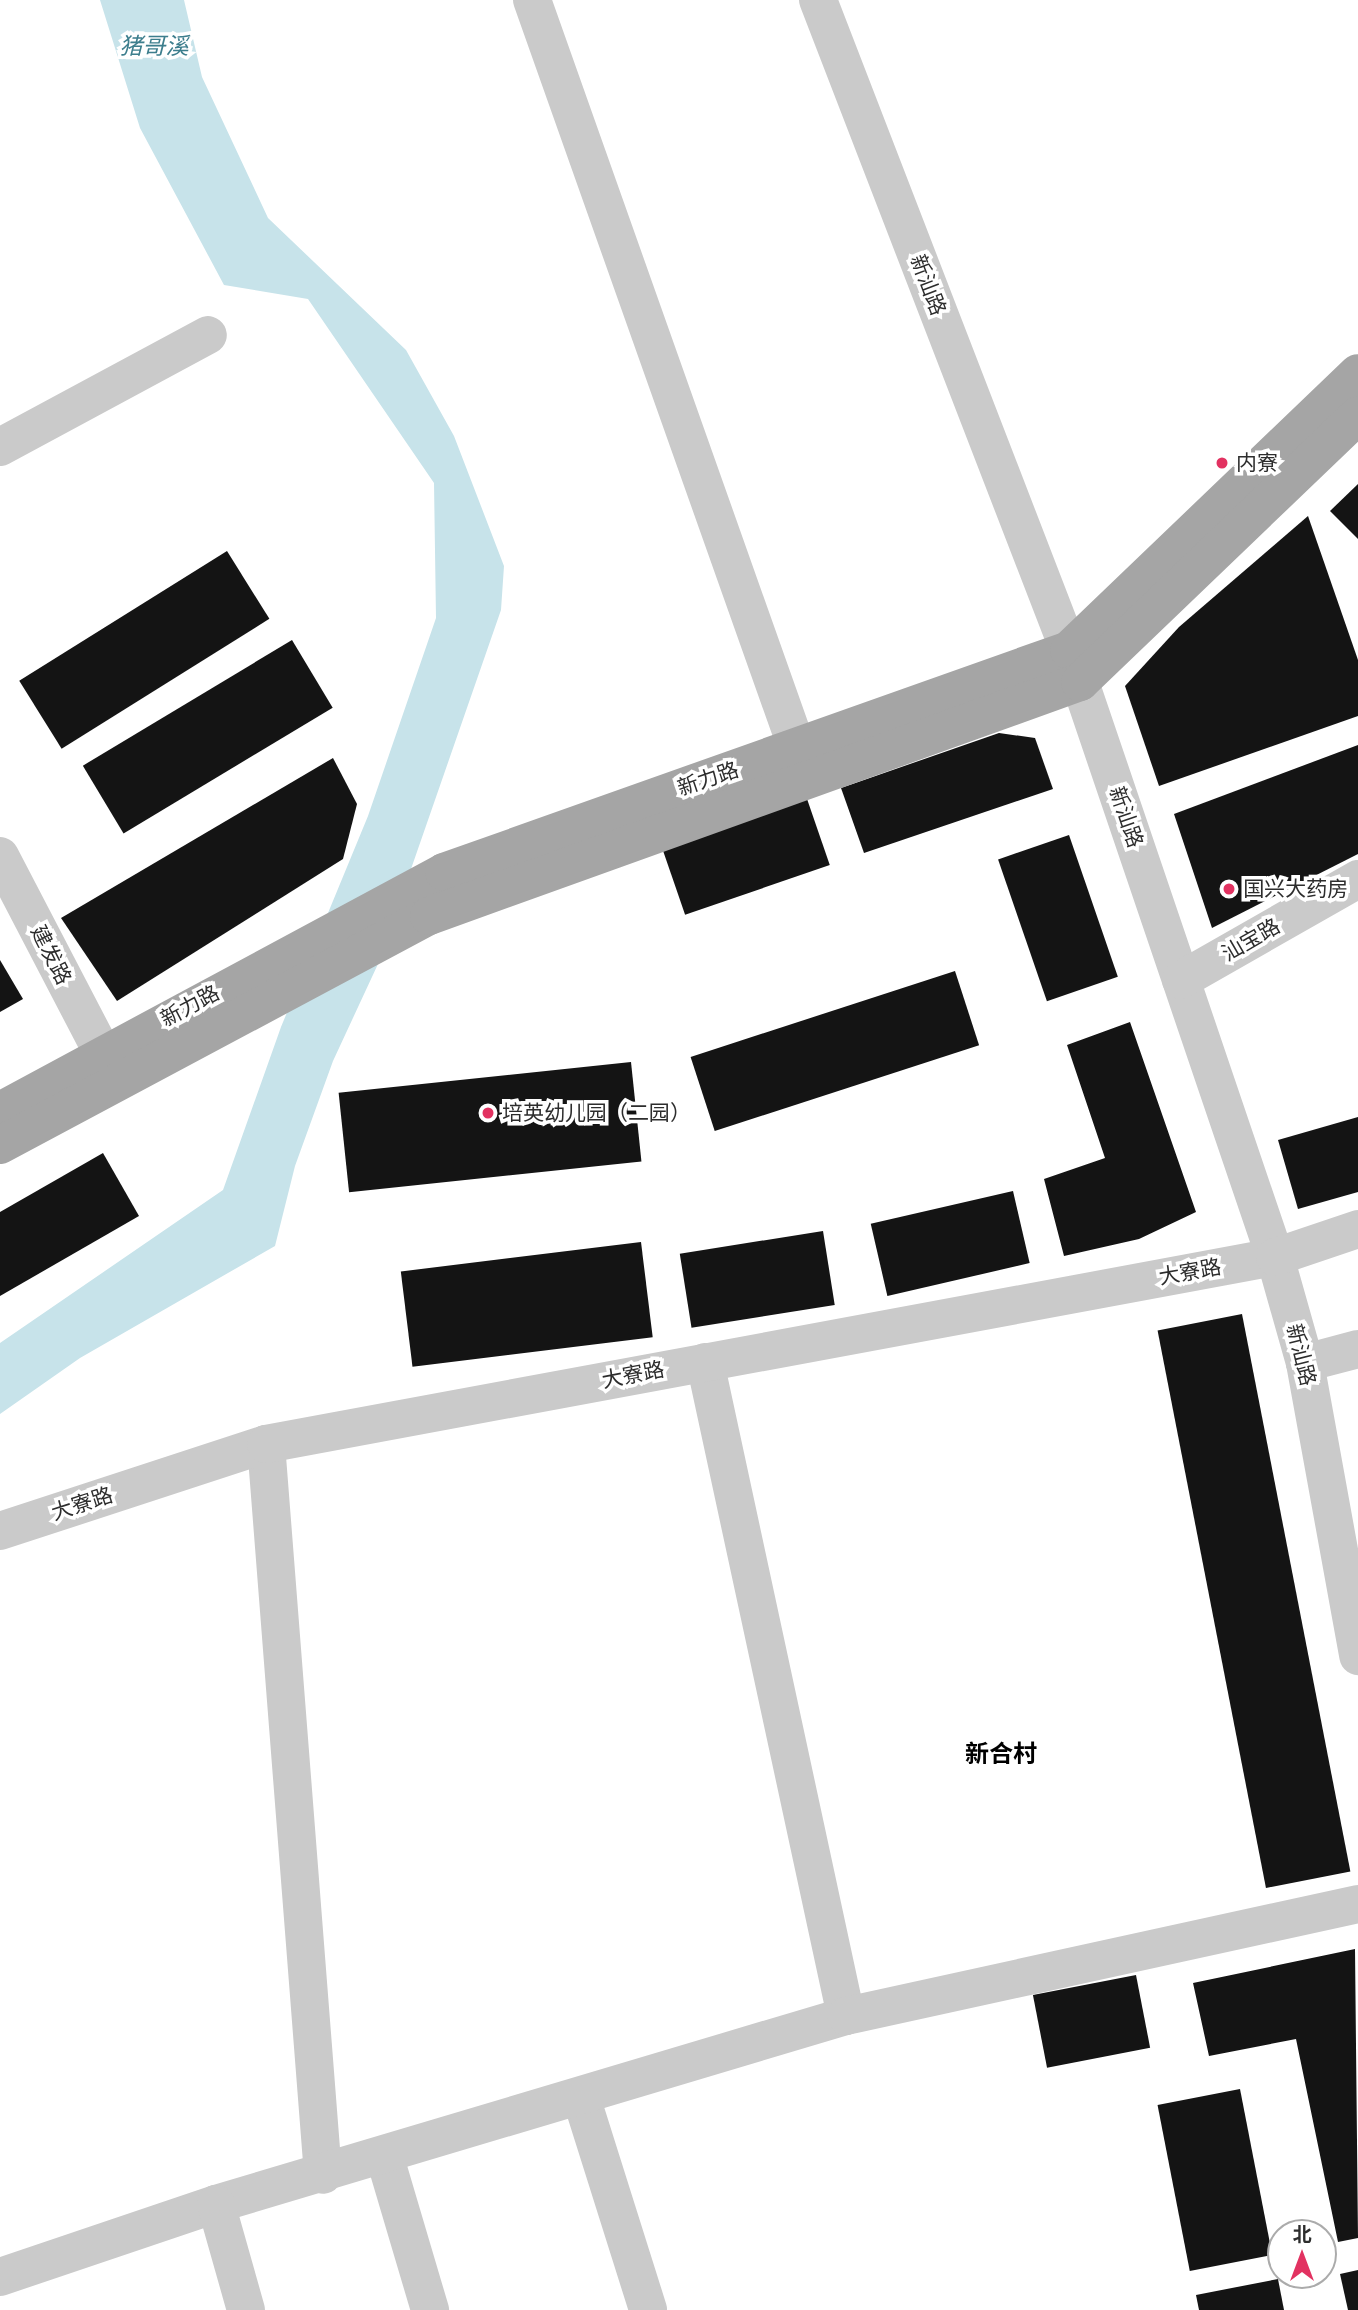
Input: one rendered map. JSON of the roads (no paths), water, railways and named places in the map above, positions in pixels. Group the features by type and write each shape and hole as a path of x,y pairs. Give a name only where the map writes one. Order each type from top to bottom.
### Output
{"main road":[{"name":"新力路","path":"0,1111 444,872 797,748 1075,666 1358,373"},
{"path":"0,1144 268,999 429,916 1075,666 1358,415"}],"street":[{"path":"532,0 797,748"},
{"name":"新汕路","path":"818,0 1075,666 1275,1257 1305,1363 1358,1656"},
{"path":"0,447 208,335"},
{"name":"建发路","path":"0,856 103,1054"},
{"name":"汕宝路","path":"1181,980 1358,879"},
{"name":"大寮路","path":"0,1531 267,1444 1275,1257 1358,1229"},
{"path":"1305,1363 1358,1349"},
{"path":"705,1362 846,2015"},
{"path":"267,1444 323,2175"},
{"path":"0,2277 216,2204 385,2158 846,2015 1358,1904"},
{"path":"582,2097 648,2310"},
{"path":"385,2158 430,2310"},
{"path":"216,2204 246,2310"}],"water":[{"name":"猪哥溪","path":"100,0 184,0 202,77 268,218 406,350 454,436 504,566 501,610 378,964 333,1061 295,1166 275,1246 80,1358 0,1414 0,1343 223,1190 281,1027 368,816 436,618 434,483 308,299 224,285 140,128"}],"place":[{"name":"内寮","path":"1222,463"},
{"name":"国兴大药房","path":"1229,889"},
{"name":"培英幼儿园（二园）","path":"488,1113"}],"district":[{"name":"新合村","path":"1001,1754"}]}
